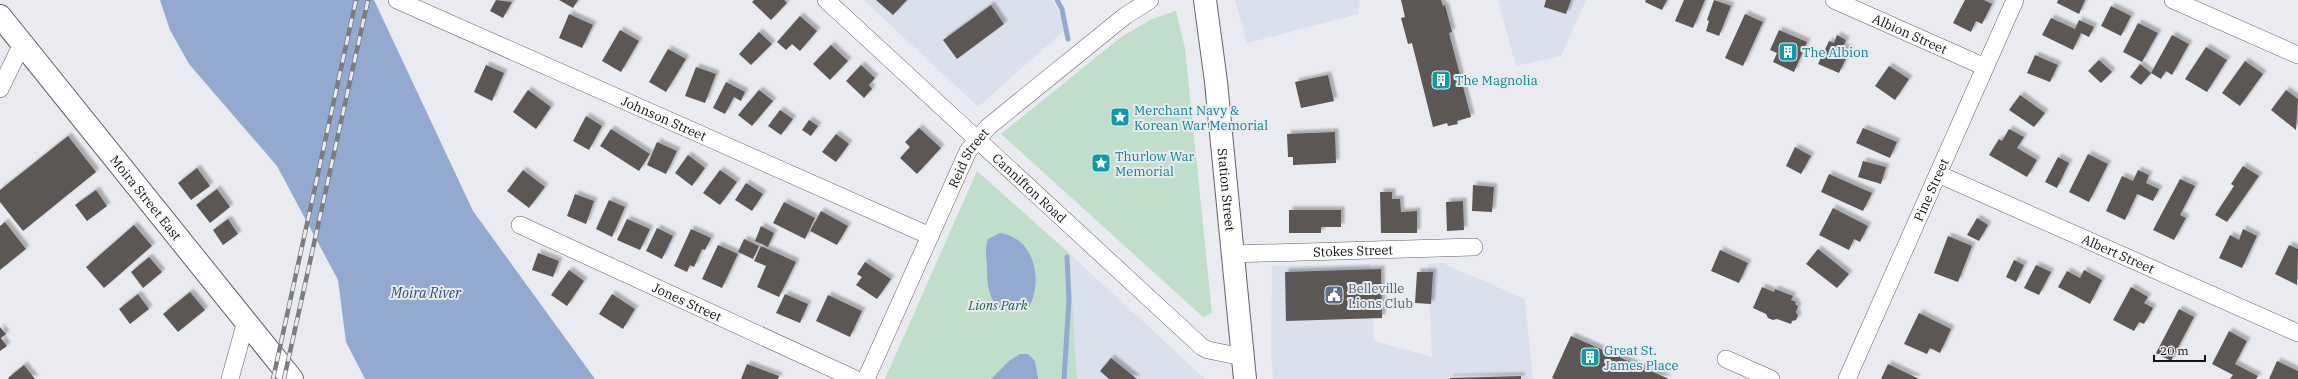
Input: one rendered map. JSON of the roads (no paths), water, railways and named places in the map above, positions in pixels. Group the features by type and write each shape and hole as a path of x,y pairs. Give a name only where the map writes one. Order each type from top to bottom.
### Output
{"street":[{"name":"Johnson Street","path":"397,0 930,236"},
{"name":"Cannifton Road","path":"826,0 1202,347 1208,350 1243,357"},
{"name":"Reid Street","path":"866,379 968,151 976,139 988,126 1113,26 1150,0"},
{"name":"Station Street","path":"1205,0 1212,40 1245,379"},
{"name":"Albion Street","path":"1834,0 1986,67"},
{"name":"Pine Street","path":"1847,379 2015,0"},
{"path":"2172,0 2298,55"},
{"name":"Moira Street East","path":"0,16 292,379"},
{"path":"0,89 22,44"},
{"name":"Albert Street","path":"1938,174 2298,333"},
{"name":"Jones Street","path":"520,225 855,379"},
{"name":"Stokes Street","path":"1233,254 1474,247"},
{"path":"230,379 246,321"},
{"path":"1726,359 1771,379"}],"water":[{"name":"Moira River","path":"160,0 374,0 473,211 595,379 365,379 346,342 338,280 277,166 189,64 170,30"},
{"path":"1000,233 1012,237 1021,243 1033,262 1035,286 1033,298 1028,309 1017,312 1001,309 995,304 991,297 987,280 986,247 988,239"},
{"path":"1020,354 1028,354 1035,361 1038,379 991,379 1009,361"}],"waterway":[{"path":"1057,0 1062,9 1068,39"},
{"path":"1064,379 1069,299 1067,257"}],"railway":[{"path":"273,379 356,0"},
{"path":"284,379 368,0"}],"place":[{"name":"The Albion","path":"1788,52"},
{"name":"The Magnolia","path":"1441,80"},
{"name":"Merchant Navy & Korean War Memorial","path":"1120,117"},
{"name":"Thurlow War Memorial","path":"1101,163"},
{"name":"Belleville Lions Club","path":"1334,295"},
{"name":"Great St. James Place","path":"1590,357"}],"park label":[{"name":"Lions Park","path":"998,305"}]}
